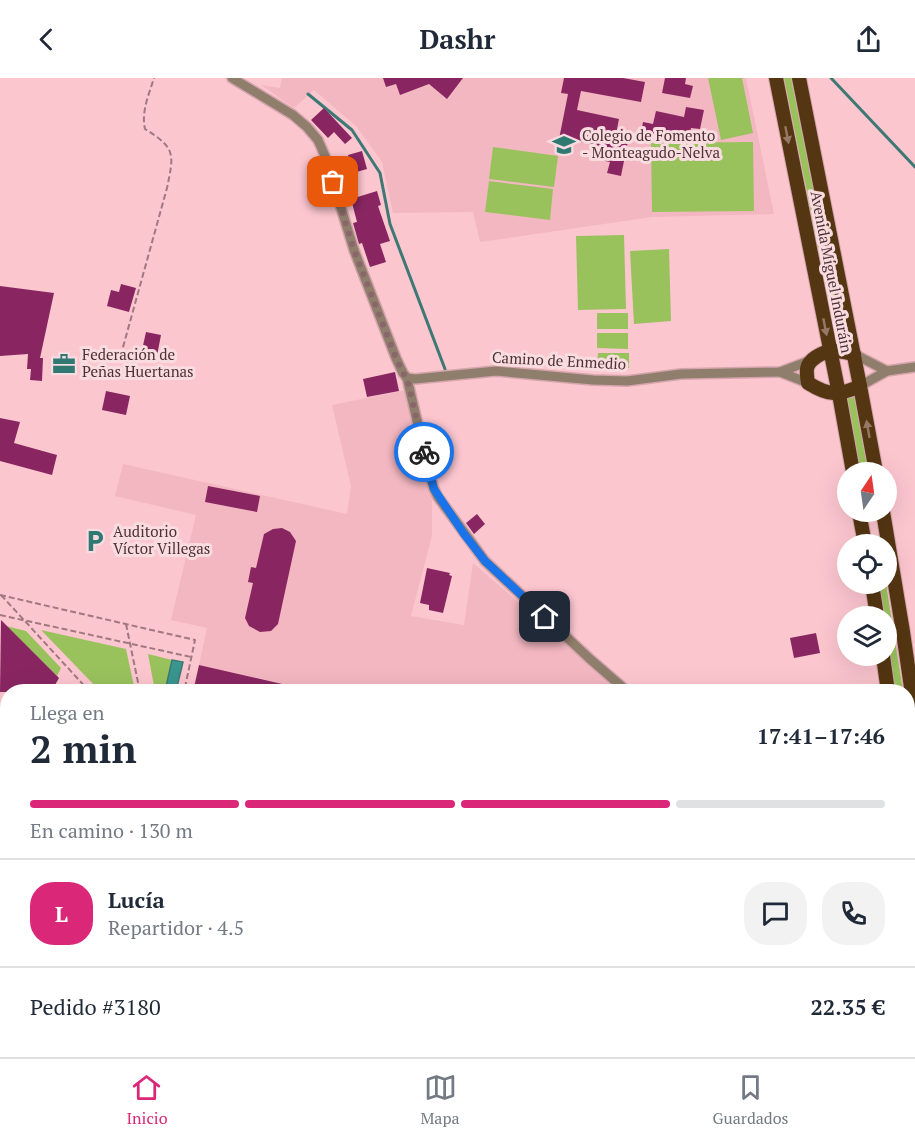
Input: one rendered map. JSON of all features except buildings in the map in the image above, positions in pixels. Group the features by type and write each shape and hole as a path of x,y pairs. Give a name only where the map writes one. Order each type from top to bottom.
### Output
{"main road":[{"name":"Avenida Miguel Induráin","path":"776,78 851,462"},
{"name":"Avenida Miguel Induráin","path":"799,78 874,462"},
{"path":"854,354 841,351 824,352 809,362 806,372 808,383 823,392 839,394 860,386"},
{"path":"885,522 911,684"},
{"path":"884,666 887,684"}],"street":[{"path":"232,78 292,115 318,140 354,250 396,358 407,378 430,477 445,507 485,561 619,684"},
{"path":"854,354 887,371"},
{"path":"780,372 809,362"},
{"path":"860,386 887,371 915,367"},
{"name":"Camino de Enmedio","path":"407,378 496,371 627,381 681,374 780,372"},
{"path":"780,372 808,383"}],"path":[{"path":"135,363 120,358 171,168 171,153 168,146 145,129 143,120 154,78"},
{"path":"1,595 83,684"},
{"path":"1,595 195,640 186,684"},
{"path":"0,615 191,657"},
{"path":"126,624 138,684"}],"shaded area":[{"name":"Colegio de Fomento - Monteagudo-Nelva","path":"282,78 746,78 774,214 652,217 480,242 473,212 393,213 382,162 357,127 314,90 294,108 261,85 280,88"},
{"path":"406,390 432,500 432,536 411,616 464,625 473,563 614,684 285,684 199,665 207,628 171,620 196,515 115,496 123,464 347,514 351,486 332,405"}],"green space":[{"path":"708,78 742,78 753,133 721,140"},
{"path":"784,78 791,78 840,321 841,333 839,335 836,335 835,331"},
{"path":"753,142 754,211 652,212 651,143"},
{"path":"493,147 558,156 554,187 489,179"},
{"path":"489,181 553,189 550,220 485,212"},
{"path":"624,235 626,309 578,310 576,236"},
{"path":"669,249 671,321 634,324 630,251"},
{"path":"597,313 628,313 628,329 597,329"},
{"path":"597,333 628,333 628,349 597,348"},
{"path":"598,353 629,353 629,368 597,368"},
{"path":"855,397 866,462 858,462 846,398"},
{"path":"881,594 888,594 889,606 882,606"},
{"path":"6,626 26,631 61,668 57,676"},
{"path":"41,630 126,649 134,684 93,684"},
{"path":"897,653 902,684 894,684 892,666 897,666"},
{"path":"148,654 172,660 167,684 154,684"}],"water":[{"path":"172,660 183,662 178,684 167,684"}],"waterway":[{"path":"831,78 915,167"},
{"path":"308,94 352,130 380,173 390,224 445,369"}],"way so far":[{"path":"333,182 354,250 396,358 407,378 424,452"}],"place":[{"name":"Colegio de Fomento - Monteagudo-Nelva","path":"564,145"},
{"name":"Federación de Peñas Huertanas","path":"64,364"},
{"name":"Auditorio Víctor Villegas","path":"95,541"}],"route":[{"path":"424,452 434,489 464,534 485,561 545,617"}]}
